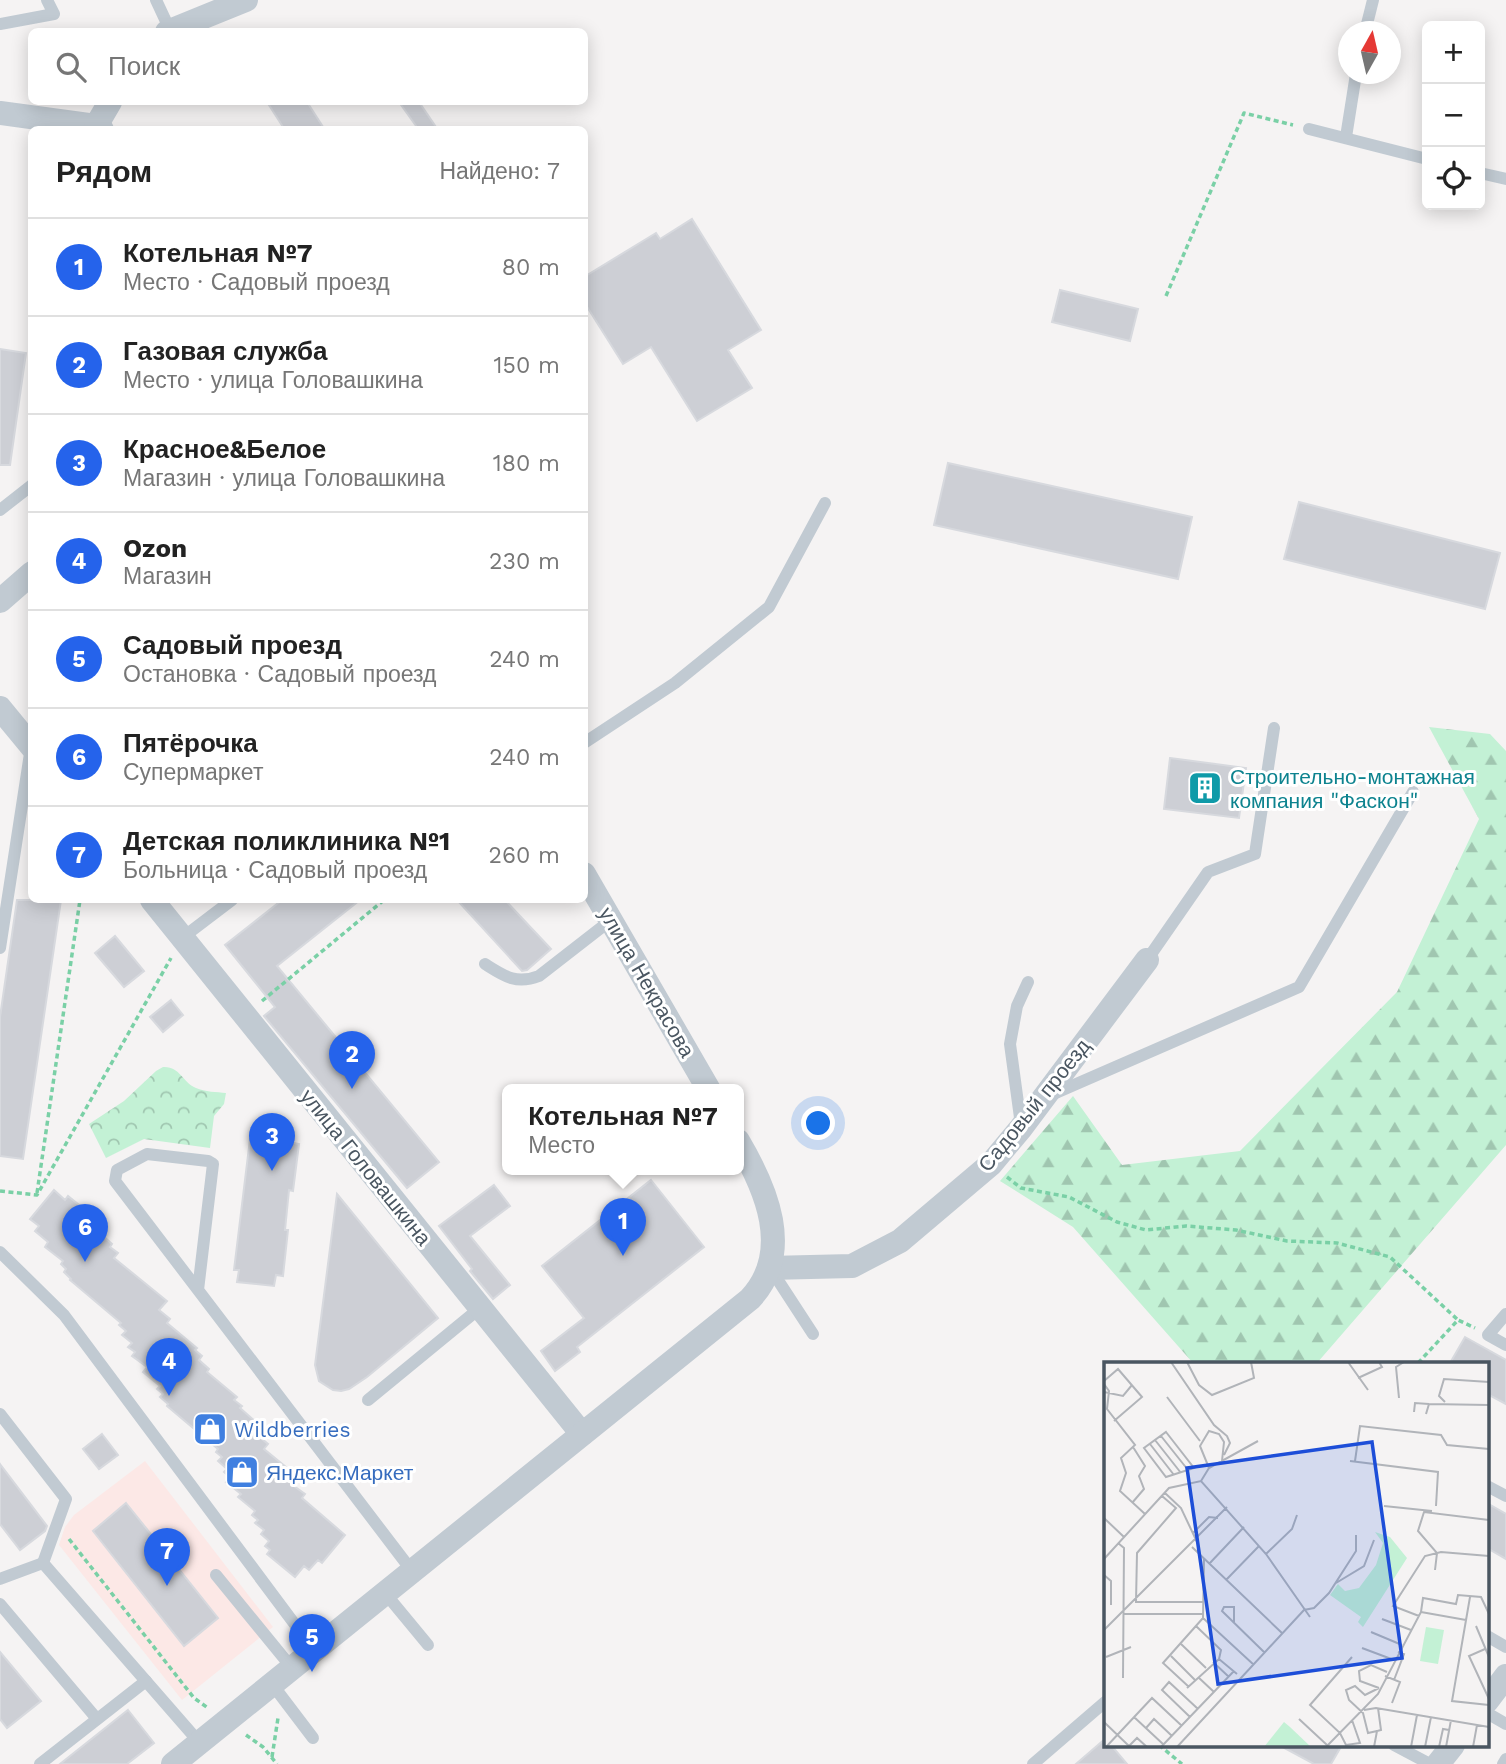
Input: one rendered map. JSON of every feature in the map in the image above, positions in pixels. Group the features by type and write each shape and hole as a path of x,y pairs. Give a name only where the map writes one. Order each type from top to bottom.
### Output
{"street":[{"path":"176,28 246,0"},
{"path":"100,126 109,105"},
{"path":"0,113 86,126"},
{"path":"0,601 28,576"},
{"path":"0,708 28,743"},
{"name":"улица Некрасова","path":"588,881 706,1084"},
{"name":"улица Головашкина","path":"154,903 480,1308 551,1384 582,1434"},
{"name":"Садовый проезд","path":"769,1268 852,1266 900,1241 991,1164 1147,960"},
{"path":"173,1764 199,1742 278,1693 292,1668 751,1299 764,1285 769,1268 772,1234 769,1203 744,1151"},
{"path":"1488,1700 1506,1676"},
{"path":"1438,1764 1452,1746"}],"lane":[{"path":"2,20 54,14 47,0"},
{"path":"156,0 168,28"},
{"path":"1368,21 1373,0"},
{"path":"1346,137 1354,84"},
{"path":"1309,129 1422,158"},
{"path":"1485,174 1506,180"},
{"path":"0,510 28,488"},
{"path":"588,740 675,683 769,607 825,503"},
{"path":"1147,960 1208,872 1255,854 1274,728"},
{"path":"0,948 28,766"},
{"path":"1043,1098 1299,987 1413,792"},
{"path":"182,938 228,903"},
{"path":"485,964 505,976 525,982 538,976 611,920"},
{"path":"1021,1128 1021,1110 1010,1044 1017,1006 1028,982"},
{"path":"198,1290 213,1164 208,1161 155,1154 139,1156 117,1170 115,1181 198,1290 412,1571"},
{"path":"0,1252 64,1315 314,1650"},
{"path":"769,1268 813,1334"},
{"path":"368,1400 480,1308"},
{"path":"1506,1314 1488,1335 1506,1345"},
{"path":"0,1414 66,1499 43,1563 0,1579"},
{"path":"1488,1487 1506,1496"},
{"path":"43,1563 199,1742"},
{"path":"216,1575 292,1668"},
{"path":"386,1592 428,1645"},
{"path":"0,1604 97,1719"},
{"path":"1488,1637 1506,1647"},
{"path":"40,1764 146,1681"},
{"path":"278,1693 313,1738"},
{"path":"1033,1764 1104,1703"},
{"path":"1488,1714 1506,1724"},
{"path":"1396,1746 1430,1764"},
{"path":"1503,1764 1506,1759"}],"path":[{"path":"1166,296 1244,113 1309,129"},
{"path":"37,1195 80,903"},
{"path":"244,1016 380,903"},
{"path":"37,1195 182,938"},
{"path":"991,1164 1021,1188 1069,1197 1117,1222 1146,1230 1186,1226 1236,1230 1287,1241 1337,1243 1390,1256 1458,1320 1488,1335"},
{"path":"0,1191 37,1195"},
{"path":"1419,1362 1458,1320"},
{"path":"64,1533 194,1698 208,1708"},
{"path":"272,1757 278,1693"},
{"path":"239,1730 264,1747 277,1764"},
{"path":"1160,1746 1182,1764"}],"shaded area":[{"path":"145,1461 273,1627 182,1700 59,1545 65,1527 74,1515"}],"green space":[{"path":"1429,727 1490,734 1506,751 1506,1145 1318,1362 1192,1362 1073,1227 1000,1181 1073,1096 1122,1165 1240,1151 1397,992 1479,819"},
{"path":"163,1067 173,1069 196,1088 226,1093 224,1104 214,1116 210,1148 144,1139 106,1158 89,1124 124,1101"}],"building":[{"path":"269,105 309,105 322,126 282,126"},
{"path":"401,105 421,105 435,126 416,126"},
{"path":"692,219 761,330 728,350 752,388 697,421 651,347 623,364 588,308 588,275 656,233 660,239"},
{"path":"1060,290 1138,309 1130,341 1052,322"},
{"path":"0,349 26,353 10,465 0,465"},
{"path":"948,463 1192,517 1178,579 934,525"},
{"path":"1299,502 1500,553 1485,609 1284,559"},
{"name":"Строительно-монтажная компания \"Фаскон\"","path":"1170,758 1246,768 1239,818 1164,809"},
{"path":"17,900 28,900 28,903 61,903 23,1159 0,1156 0,1017"},
{"path":"278,903 356,903 277,966 439,1162 407,1188 264,1016 275,1007 225,945"},
{"path":"460,903 508,903 551,949 527,970 522,971"},
{"path":"115,936 144,971 124,987 95,953"},
{"path":"171,1000 183,1015 163,1032 150,1017"},
{"path":"254,1126 290,1131 289,1142 299,1144 293,1191 289,1190 283,1276 276,1275 274,1286 237,1282 239,1270 234,1270 250,1139 253,1139"},
{"path":"651,1180 704,1247 577,1347 580,1352 555,1371 541,1351 584,1318 542,1266"},
{"path":"494,1185 510,1206 470,1236 510,1285 493,1299 439,1226"},
{"path":"54,1190 65,1200 68,1196 100,1222 97,1226 105,1232 102,1235 118,1253 114,1258 167,1301 159,1310 170,1319 167,1323 197,1348 195,1350 202,1356 199,1360 209,1369 207,1372 237,1397 234,1400 242,1406 240,1408 256,1422 250,1429 268,1444 264,1449 292,1472 289,1476 297,1482 294,1486 305,1494 302,1498 345,1535 322,1563 318,1560 309,1570 304,1566 295,1577 267,1554 270,1550 265,1546 269,1541 261,1534 264,1530 255,1523 258,1520 252,1515 255,1511 238,1497 241,1494 226,1482 230,1477 224,1472 227,1469 218,1461 222,1457 216,1452 218,1449 167,1406 160,1397 163,1394 157,1389 160,1386 143,1372 147,1367 132,1356 135,1352 128,1347 132,1343 122,1335 126,1331 119,1325 121,1323 70,1280 61,1264 63,1261 45,1247 48,1242 35,1231 39,1226 30,1219"},
{"path":"337,1194 438,1318 367,1377 341,1391 333,1390 319,1381 315,1365"},
{"path":"1465,1337 1506,1360 1506,1404 1488,1395 1488,1362 1451,1362"},
{"path":"102,1434 118,1455 99,1469 83,1449"},
{"path":"0,1464 47,1526 45,1531 20,1550 0,1524"},
{"path":"126,1503 218,1618 184,1646 93,1531"},
{"path":"1488,1504 1506,1514 1506,1559 1488,1549"},
{"path":"0,1652 41,1701 7,1728 0,1719"},
{"path":"128,1710 154,1743 127,1764 60,1764"},
{"path":"1104,1740 1104,1746 1112,1746 1127,1764 1076,1764"},
{"path":"1281,1746 1341,1746 1331,1764 1314,1764"}],"place":[{"name":"Строительно-монтажная компания \"Фаскон\"","path":"1205,788"},
{"name":"Газовая служба","path":"352,1089"},
{"name":"Красное&Белое","path":"272,1171"},
{"name":"Котельная №7","path":"623,1256"},
{"name":"Пятёрочка","path":"85,1262"},
{"name":"Ozon","path":"169,1396"},
{"name":"Wildberries","path":"210,1429"},
{"name":"Яндекс.Маркет","path":"242,1472"},
{"name":"Детская поликлиника №1","path":"167,1586"},
{"name":"Садовый проезд","path":"312,1672"}]}
